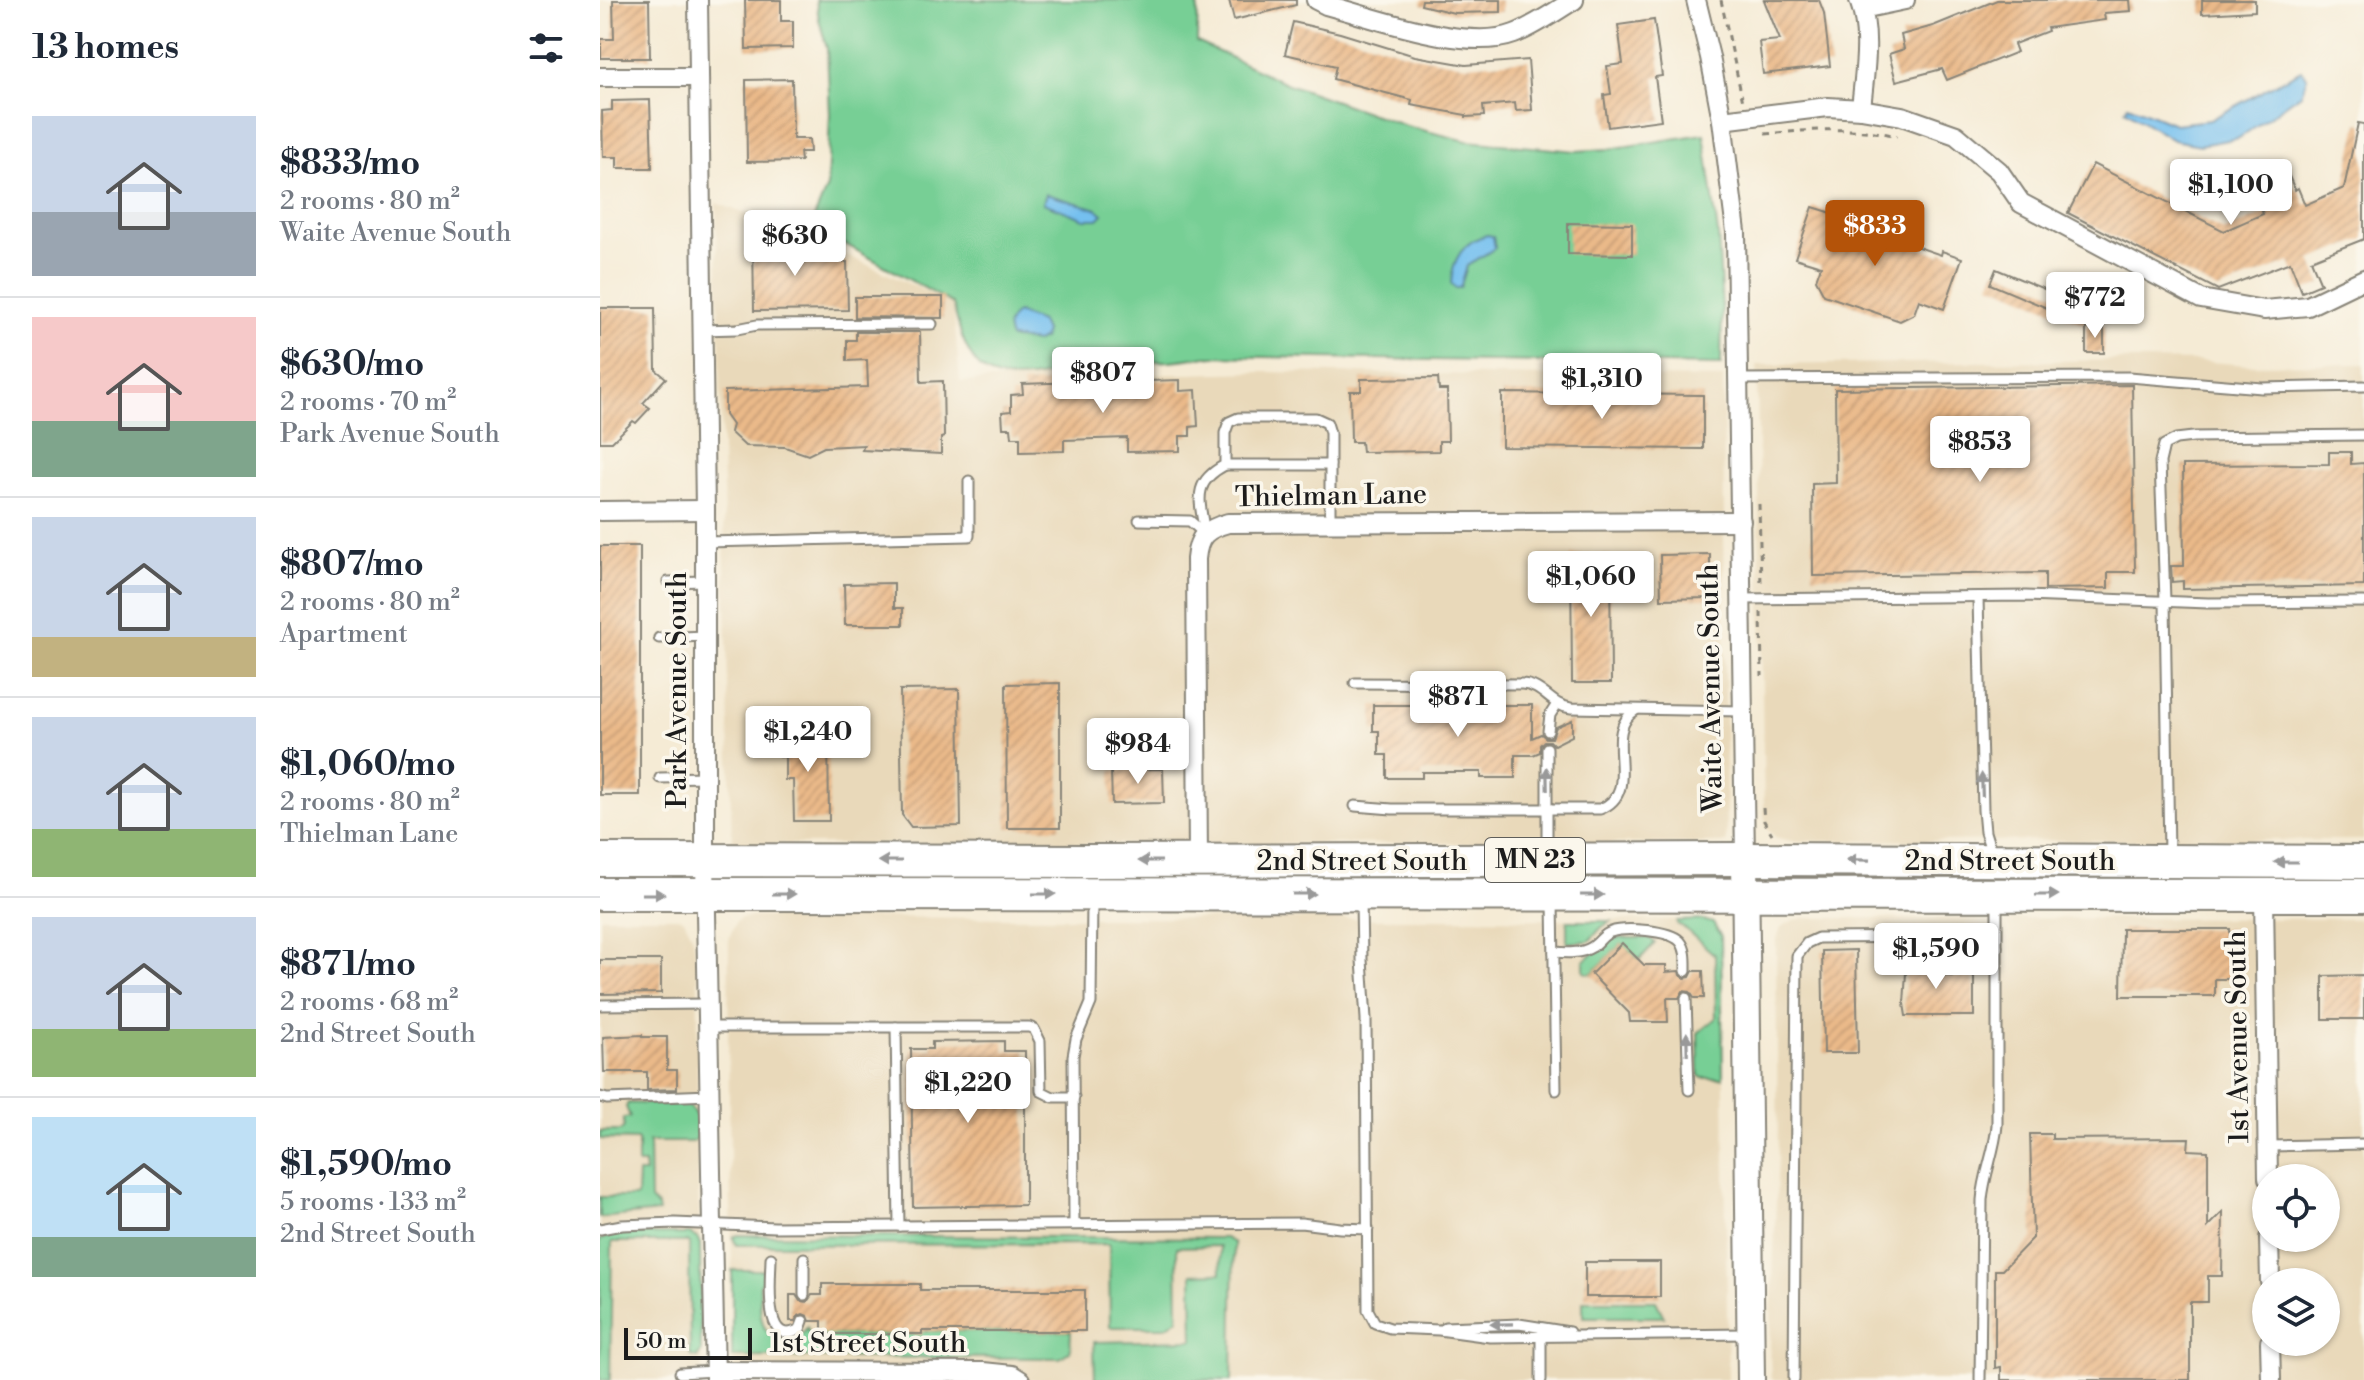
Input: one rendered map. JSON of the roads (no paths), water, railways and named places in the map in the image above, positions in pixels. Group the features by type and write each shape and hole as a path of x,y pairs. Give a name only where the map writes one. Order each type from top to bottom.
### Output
{"highway":[{"name":"2nd Street South","path":"600,860 2364,862"},
{"name":"2nd Street South","path":"600,894 2364,895"}],"street":[{"name":"Park Avenue South","path":"698,0 705,510 705,861 715,1376"},
{"path":"1316,0 1438,35 1463,40 1488,40 1513,34 1574,0"},
{"name":"Waite Avenue South","path":"1696,0 1722,120 1736,232 1751,1380"},
{"path":"1861,109 1866,40 1860,4 1905,0"},
{"path":"600,77 697,77"},
{"path":"1722,120 1828,107 1861,109 1902,116 1956,135 1999,171 2021,203 2201,299 2264,310 2308,306 2364,279"},
{"path":"600,511 705,510"},
{"name":"Thielman Lane","path":"1198,861 1196,559 1197,546 1214,527 1228,523 1741,521"},
{"name":"1st Avenue South","path":"2264,895 2268,1164"},
{"path":"2270,1356 2271,1380"},
{"name":"1st Street South","path":"715,1376 983,1372 1012,1375 1019,1380"}],"lane":[{"path":"701,330 757,325 932,324"},
{"path":"1739,379 2129,377 2262,388 2364,386"},
{"path":"1225,465 1225,433 1229,422 1238,418 1316,418 1327,423 1330,433 1330,523"},
{"path":"2169,862 2160,462 2164,445 2176,439 2193,437 2364,435"},
{"path":"1205,534 1200,502 1202,484 1209,473 1225,465 1330,465"},
{"path":"705,542 969,536 969,481"},
{"path":"1139,520 1190,521 1205,534"},
{"path":"668,582 705,581"},
{"path":"1742,599 2026,596 2208,603 2364,602"},
{"path":"1978,597 1983,810 1985,832 1994,861"},
{"path":"659,638 705,636"},
{"path":"1355,683 1531,684 1561,707 1743,711"},
{"path":"1548,731 1550,715 1557,704"},
{"path":"1355,806 1392,809 1600,809 1614,802 1621,787 1622,724 1630,713 1638,709"},
{"path":"1547,748 1547,860"},
{"path":"660,778 705,777"},
{"path":"1074,1224 1074,1047 1091,1003 1092,894"},
{"path":"1361,894 1370,1317 1381,1326 1401,1330 1496,1324 1541,1326 1579,1335"},
{"path":"1553,895 1556,1090"},
{"path":"1980,1380 1982,1200 1997,1125 1997,895"},
{"path":"1554,952 1590,949 1610,932 1664,933 1674,936 1683,947 1686,971"},
{"path":"1794,1380 1797,956 1807,943 1818,938 1950,937 1976,946 1997,947"},
{"path":"1686,998 1689,1090"},
{"path":"600,1005 708,1004"},
{"path":"708,1027 1022,1026 1034,1029 1040,1041 1041,1091 1053,1097 1074,1097"},
{"path":"896,1027 899,1226"},
{"path":"600,1097 710,1095"},
{"path":"2268,1146 2364,1144"},
{"path":"600,1229 622,1225 712,1223 775,1227 1301,1223 1368,1229"},
{"path":"771,1258 772,1319 776,1327 786,1333 800,1329 803,1321"},
{"path":"804,1258 804,1295"},
{"path":"1541,1326 1541,1380"},
{"path":"1418,1329 1490,1337 1541,1338 1751,1334"},
{"path":"680,1373 715,1376"}],"water":[{"path":"2301,70 2307,78 2301,94 2239,138 2200,145 2173,140 2125,110 2128,105 2175,124 2210,120"},
{"path":"1046,194 1097,209 1103,214 1098,219 1085,219 1043,203"},
{"path":"1493,236 1495,248 1467,266 1460,288 1455,288 1451,283 1452,275 1461,252 1472,241"},
{"path":"1017,313 1041,322 1045,331 1043,339 1036,342 1010,338 1008,324"}]}
